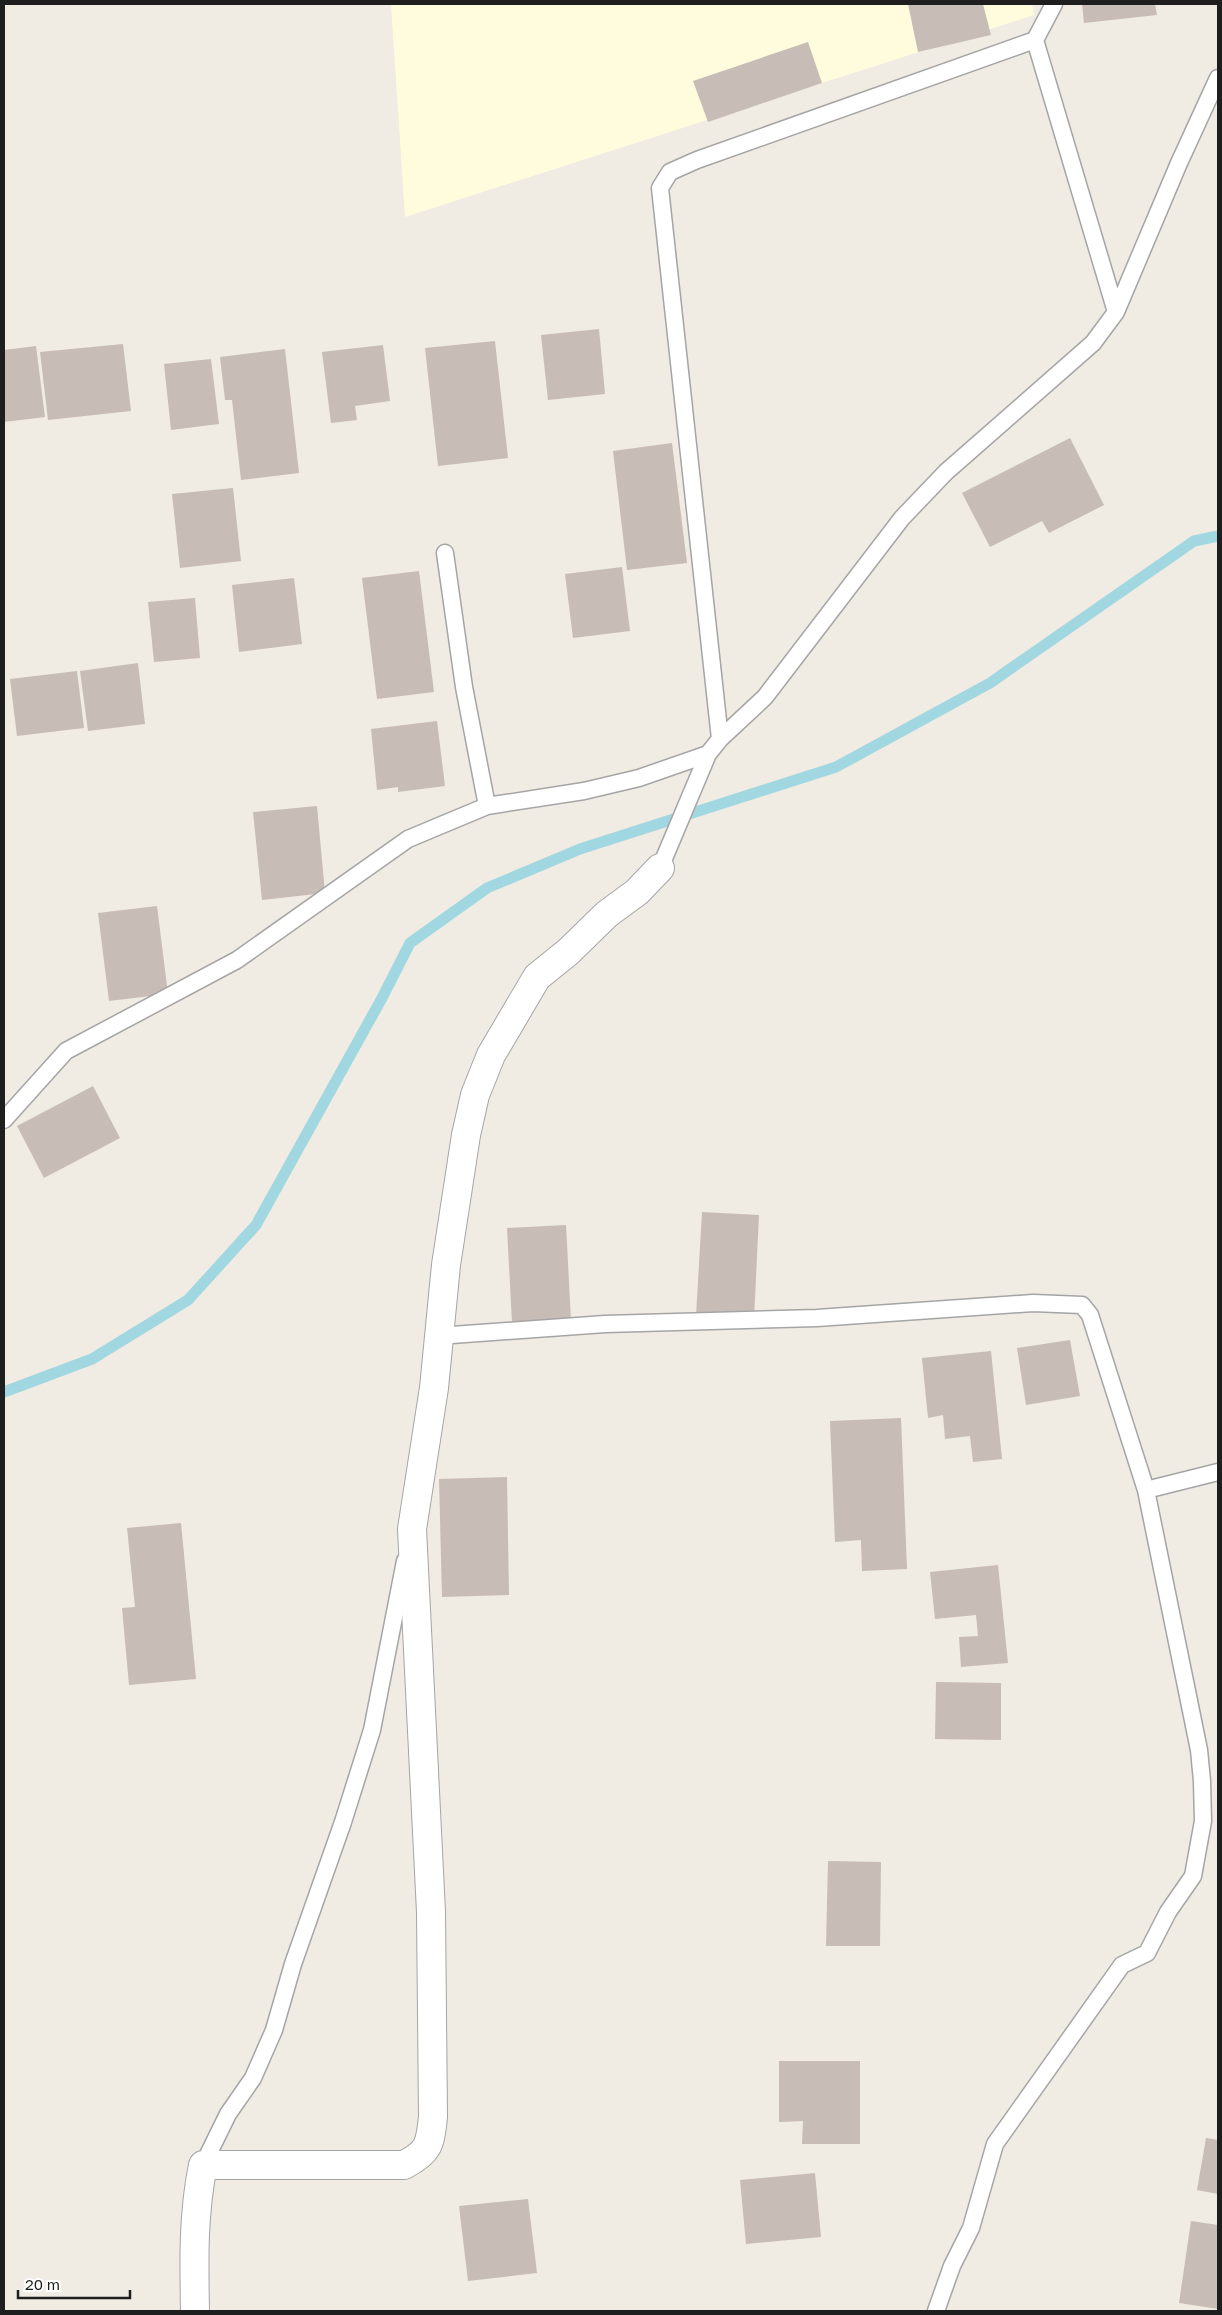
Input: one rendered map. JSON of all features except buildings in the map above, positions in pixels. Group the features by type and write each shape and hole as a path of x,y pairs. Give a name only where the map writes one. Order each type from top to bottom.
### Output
{"street":[{"path":"195,2311 193,2252 196,2200 203,2165 404,2165 420,2156 428,2147 433,2117 430,1912 412,1529 434,1388 446,1265 466,1135 475,1094 490,1055 537,977 568,952 607,914 637,892 660,868"}],"lane":[{"path":"720,739 660,188 670,172 697,160 1035,40 1054,4"},
{"path":"1035,40 1116,312"},
{"path":"660,868 708,754 720,739 764,698 902,518 946,472 1093,343 1116,312 1179,163 1218,78"},
{"path":"445,553 464,687 487,806"},
{"path":"4,1120 66,1051 237,960 408,839 487,806 584,791 639,778 708,754"},
{"path":"438,1336 605,1324 817,1318 1033,1303 1082,1305 1093,1322 1146,1490 1199,1750 1203,1821 1194,1876 1168,1912 1147,1953 1122,1965 995,2144 971,2228 952,2266 936,2311"},
{"path":"1146,1490 1218,1472"},
{"path":"203,2165 228,2114 253,2078 274,2030 293,1964 343,1822 372,1730 412,1529"}],"shaded area":[{"path":"391,4 1032,4 1034,15 405,217"}],"waterway":[{"path":"4,1392 92,1359 188,1300 256,1225 382,998 410,943 487,888 580,849 836,767 990,683 1194,541 1218,536"}]}
